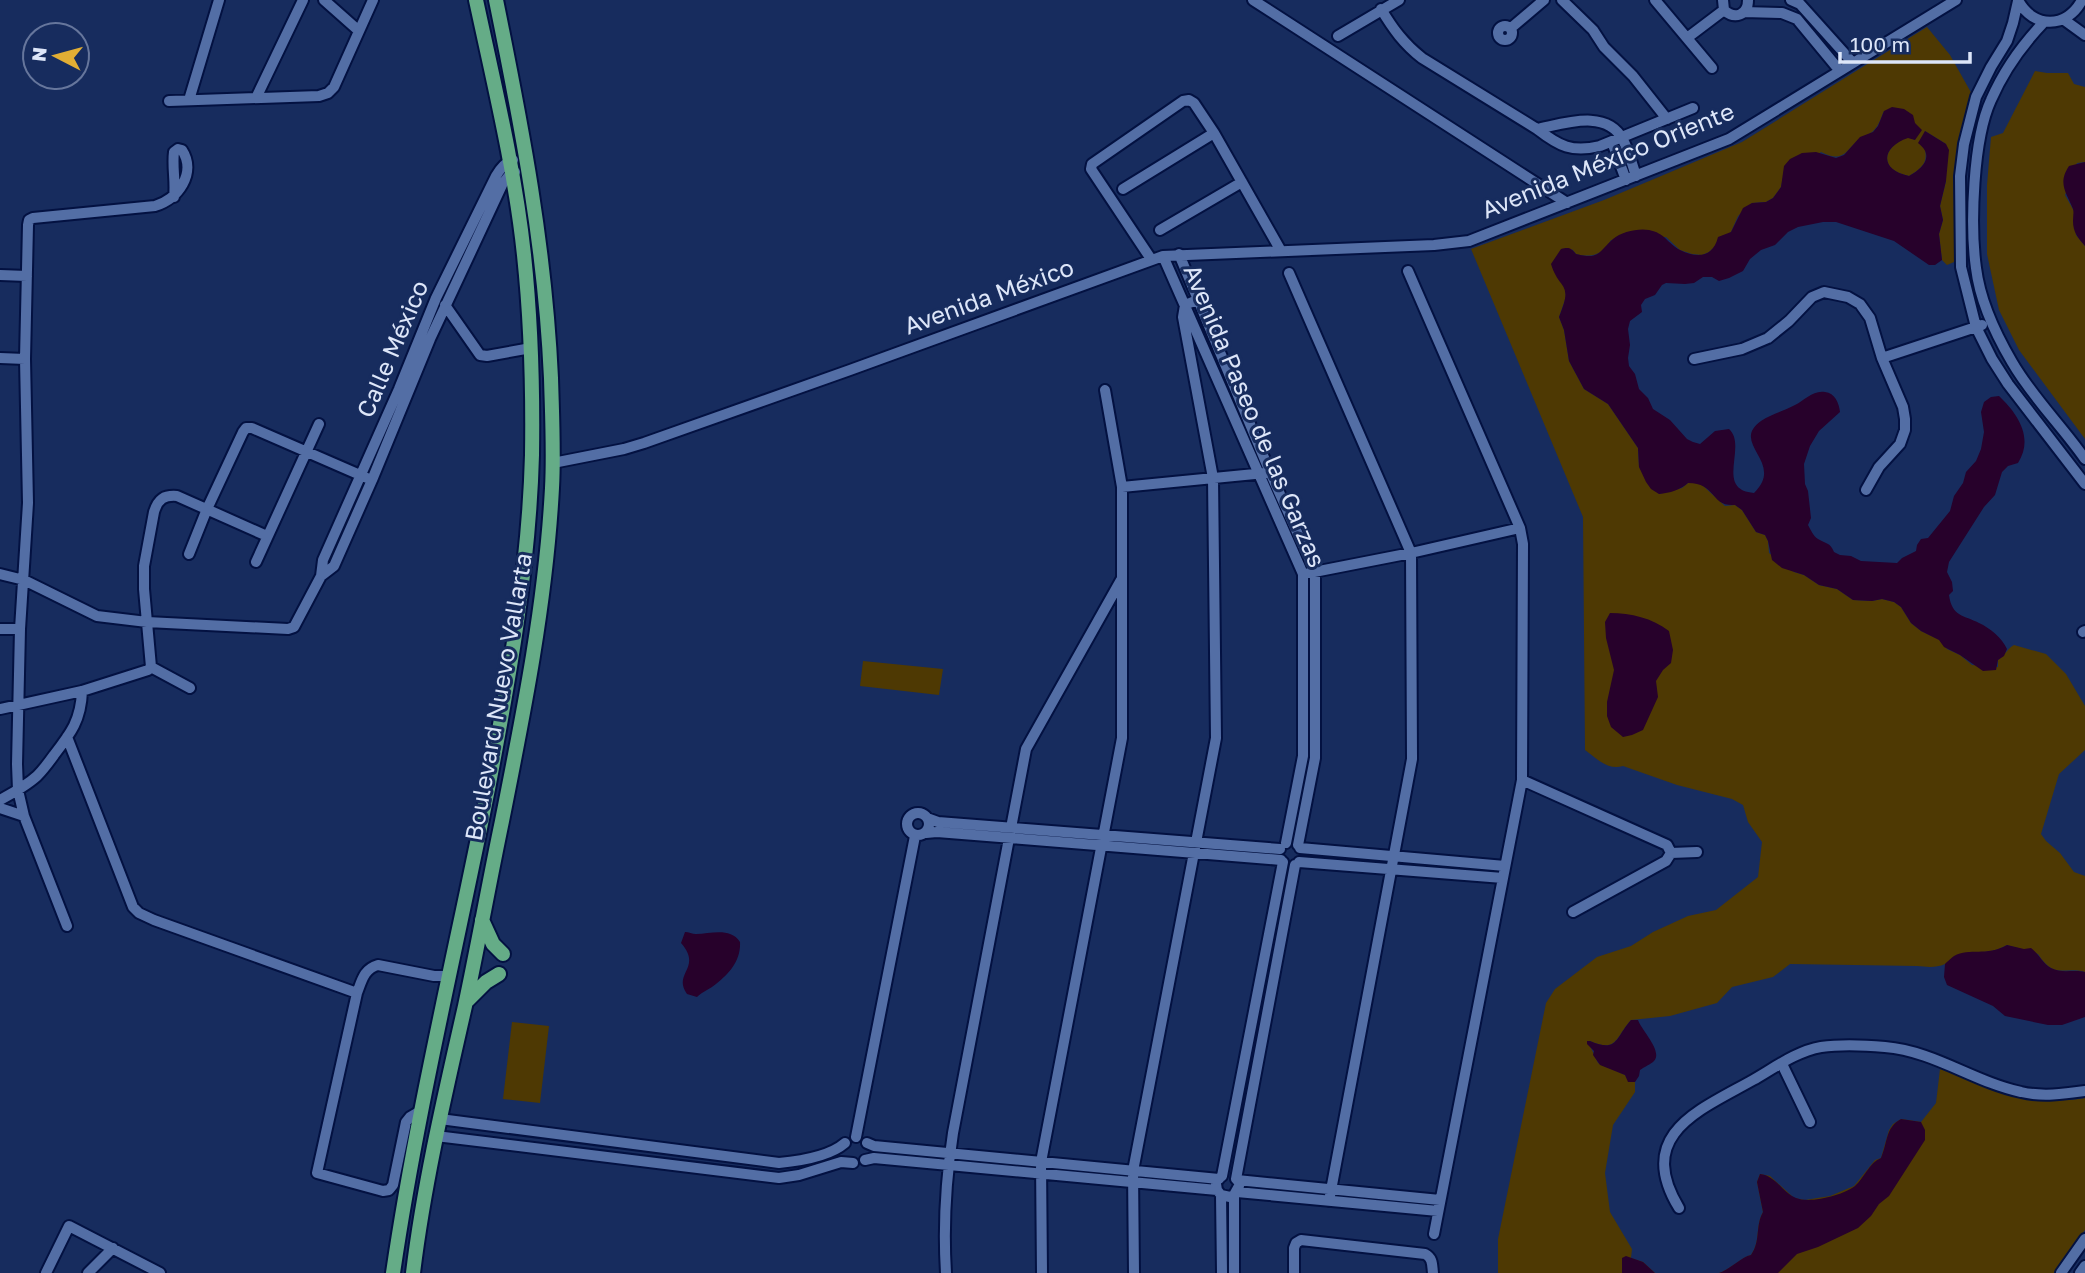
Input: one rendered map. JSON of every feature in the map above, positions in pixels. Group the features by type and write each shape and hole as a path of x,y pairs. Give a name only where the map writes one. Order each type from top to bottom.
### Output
{"main road":[{"name":"Boulevard Nuevo Vallarta","path":"393,1273 422,1110 452,974 505,699 521,588 532,457 531,348 524,252 510,167 476,0"},
{"name":"Boulevard Nuevo Vallarta","path":"414,1267 436,1136 466,1003 524,713 549,534 553,463 548,318 528,163 496,0"},
{"path":"452,974 474,960 467,946 467,893"},
{"path":"482,919 486,932 503,954"},
{"path":"452,974 463,973 470,978"},
{"path":"466,1003 474,993 499,974"},
{"path":"396,1258 414,1267"}],"street":[{"path":"189,100 219,0"},
{"path":"256,98 303,0"},
{"path":"324,0 359,31"},
{"path":"169,101 319,96 328,93 334,87 373,0"},
{"path":"1253,0 1567,204"},
{"path":"1338,36 1399,0"},
{"path":"1511,28 1544,0"},
{"path":"1562,0 1593,30 1604,47 1633,76 1667,119"},
{"path":"1655,0 1712,68"},
{"path":"1687,38 1723,5 1730,15 1737,16 1748,7 1748,0"},
{"path":"1791,0 1800,4 1853,63"},
{"name":"Avenida México Oriente","path":"1452,244 1469,241 1567,204 1729,139 1956,0"},
{"path":"2018,0 2028,14 2044,22 2063,19 2072,14 2082,0"},
{"path":"2018,0 2007,41 1976,97 1964,144 1960,176 1961,267 1976,327 2008,384 2085,484"},
{"path":"1381,9 1409,49 1566,148 1587,149 1617,140 1693,108"},
{"path":"1744,12 1782,13 1797,19 1840,71"},
{"path":"2063,19 2085,35"},
{"path":"2044,22 2018,51 1990,102 1977,157 1976,268 1991,321 2012,362 2085,459"},
{"path":"1976,97 1990,102"},
{"path":"1151,259 1091,169 1092,164 1183,101 1189,100 1214,132 1281,251"},
{"path":"1537,129 1591,120 1602,122 1611,127 1631,178"},
{"path":"1123,189 1214,132"},
{"path":"510,167 528,163"},
{"name":"Calle México","path":"147,622 288,629 294,626 321,576 334,566 367,478 436,298 496,176 501,168 510,167 367,478"},
{"path":"1160,230 1242,182"},
{"path":"67,926 24,816 18,790 20,629 28,503 25,359 29,220 155,206 174,197"},
{"name":"Avenida México","path":"553,463 644,443 1163,256 1452,244"},
{"name":"Avenida Paseo de las Garzas","path":"1179,254 1303,574 1303,756 1220,1185 1222,1273"},
{"name":"Avenida Paseo de las Garzas","path":"1163,256 1264,473 1315,572 1315,758 1299,847"},
{"path":"1408,271 1520,528 1523,544 1522,780 1434,1234"},
{"path":"1289,273 1412,553 1412,759 1329,1195"},
{"path":"0,275 27,276"},
{"path":"1694,359 1742,349 1768,338 1812,298 1824,292 1848,297 1860,304 1870,318 1882,358 1903,407 1905,430 1900,444 1879,467 1866,490"},
{"path":"1134,1273 1133,1177 1216,738 1213,478 1182,317 1185,305 1197,300"},
{"path":"445,305 480,355 531,348"},
{"path":"1882,358 1991,321"},
{"path":"1187,342 1199,337"},
{"path":"0,358 25,359"},
{"path":"1042,1273 1041,1168 1122,738 1122,486 1105,390"},
{"path":"256,562 319,424"},
{"path":"189,554 207,509 246,428 252,428 367,478"},
{"path":"1122,486 1264,473"},
{"path":"151,667 144,566 156,504 161,498 177,496 267,536"},
{"path":"1303,574 1520,528"},
{"path":"0,574 24,580 97,615 147,622"},
{"path":"946,1273 944,1235 949,1159 1026,749 1122,578"},
{"path":"0,629 20,629"},
{"path":"151,667 190,688"},
{"path":"0,709 82,691 151,667"},
{"path":"0,800 38,775 67,737 77,722 82,691"},
{"path":"67,737 133,907 139,913 357,993"},
{"path":"1522,780 1667,845 1671,853"},
{"path":"0,808 24,816"},
{"path":"1010,833 938,822 918,813 908,818 907,829 920,834 1010,833 1282,854"},
{"path":"856,1137 920,834 929,828 927,818"},
{"path":"1282,854 1290,842 1299,847 1505,866"},
{"path":"1234,1273 1236,1187 1297,863 1302,855 1299,847"},
{"path":"1671,853 1697,852"},
{"path":"1573,912 1666,861 1671,853"},
{"path":"1282,854 1290,866 1297,863 1503,878"},
{"path":"422,1110 406,1122 393,1185 389,1190 383,1191 317,1173 357,993 365,973 370,967 378,965 434,976 452,974"},
{"path":"1679,1208 1670,1192 1664,1170 1667,1148 1676,1129 1699,1110 1782,1064 1818,1048 1840,1045 1903,1049 2021,1092 2040,1095 2085,1091"},
{"path":"1782,1064 1810,1122"},
{"path":"440,1119 779,1163 796,1162 838,1149 856,1137 874,1146 949,1159 1220,1185 1232,1175 1236,1187"},
{"path":"478,1140 479,1125"},
{"path":"518,1130 518,1145"},
{"path":"436,1136 779,1178 841,1162 860,1163 874,1158 949,1159"},
{"path":"845,1143 844,1155 853,1163"},
{"path":"865,1160 869,1155 867,1143"},
{"path":"650,1161 652,1147"},
{"path":"779,1163 779,1178"},
{"path":"1220,1185 1225,1197 1236,1187 1439,1205"},
{"path":"46,1273 69,1226 160,1273"},
{"path":"2061,1273 2085,1239"},
{"path":"1294,1273 1294,1248 1296,1242 1301,1240 1425,1254 1432,1260 1433,1273"},
{"path":"88,1273 113,1248"},
{"path":"2080,1273 2085,1266"}],"shaded area":[{"path":"1927,27 1950,55 1973,96 1959,143 1954,262 1947,265 1942,260 1939,234 1943,220 1940,206 1946,181 1946,144 1925,131 1926,157 1922,166 1909,176 1899,173 1888,164 1889,152 1899,141 1908,137 1915,140 1884,111 1875,130 1860,138 1843,154 1834,156 1821,152 1783,178 1781,187 1773,198 1766,202 1752,203 1738,216 1731,232 1709,252 1702,255 1680,250 1666,237 1611,240 1600,252 1587,256 1576,254 1572,249 1565,286 1566,297 1559,317 1569,361 1584,389 1608,404 1638,448 1639,467 1659,494 1682,488 1688,483 1700,483 1725,506 1735,505 1742,510 1756,532 1765,535 1769,553 1794,572 1819,585 1837,589 1853,600 1882,599 1894,602 1901,607 1911,623 1940,640 1947,649 1972,665 1998,667 1998,660 2014,645 2046,654 2066,674 2085,706 2085,750 2059,774 2041,834 2074,872 2085,876 2085,972 2055,970 2038,954 2007,945 1994,950 1966,953 1935,967 1790,964 1773,977 1732,987 1717,1003 1670,1016 1631,1020 1611,1044 1590,1041 1598,1063 1625,1075 1629,1082 1635,1082 1635,1092 1613,1125 1605,1173 1610,1212 1632,1249 1631,1258 1643,1262 1655,1273 1498,1273 1498,1239 1546,1003 1555,989 1597,957 1631,946 1653,932 1688,916 1716,910 1758,877 1762,842 1748,822 1743,805 1732,799 1677,785 1623,766 1612,767 1585,750 1583,517 1471,249 1604,200 1742,142"},
{"path":"2035,71 2068,73 2074,84 2085,87 2085,162 2077,163 2065,195 2074,211 2076,235 2085,246 2085,439 2019,350 1999,310 1987,254 1987,185 1991,137 2003,133"},
{"path":"1892,107 1904,109 1913,115 1915,123 1922,130 1915,140 1908,138 1899,142 1889,152 1888,164 1892,169 1909,176 1919,169 1925,161 1926,153 1918,143 1925,131 1946,144 1949,150 1940,206 1943,220 1939,234 1942,260 1935,265 1929,265 1894,241 1836,222 1798,227 1788,232 1775,245 1761,250 1750,259 1743,271 1729,278 1719,281 1712,277 1703,277 1694,283 1662,285 1655,295 1645,299 1641,305 1642,312 1630,321 1629,366 1635,374 1639,389 1648,398 1653,409 1670,420 1687,439 1700,444 1715,431 1729,429 1734,437 1736,484 1742,490 1754,493 1762,482 1764,472 1753,446 1753,429 1761,421 1813,394 1821,392 1834,396 1840,412 1819,431 1804,464 1811,518 1808,525 1815,536 1829,545 1834,552 1861,561 1897,563 1916,551 1921,539 1928,538 1950,511 1966,472 1976,461 1981,449 1984,432 1981,412 1984,402 1999,396 2022,427 2023,454 2018,463 2008,466 2002,472 1995,495 1984,507 1949,562 1947,572 1952,582 1953,591 1949,595 1953,608 1991,631 2007,649 2004,656 1998,660 1996,670 1983,671 1944,647 1939,640 1911,623 1901,607 1894,602 1882,599 1853,600 1837,589 1819,585 1804,575 1782,568 1772,560 1765,535 1756,532 1742,510 1735,505 1721,502 1704,487 1688,483 1675,491 1659,494 1651,489 1639,467 1638,448 1608,404 1584,389 1569,361 1559,317 1565,292 1551,264 1561,249 1570,248 1576,254 1590,256 1601,251 1620,234 1645,230 1659,233 1687,253 1699,255 1709,252 1718,237 1731,232 1743,208 1773,198 1781,187 1784,166 1790,159 1802,153 1816,152 1836,158 1844,155 1860,137 1873,132 1884,111"},
{"path":"2085,162 2085,246 2075,232 2073,209 2063,183 2069,166"},
{"path":"1610,613 1641,617 1662,626 1669,631 1673,650 1671,663 1656,681 1658,697 1643,730 1623,737 1611,727 1607,716 1607,702 1614,670 1606,638 1605,622"},
{"path":"863,661 943,669 939,695 860,686"},
{"path":"685,932 726,933 740,942 739,955 730,971 697,997 687,994 683,987 689,965 687,952 681,943"},
{"path":"2007,945 2031,948 2055,970 2085,972 2085,1017 2062,1025 2048,1025 2005,1016 1993,1006 1947,985 1944,977 1945,964 1954,956 1966,952 1992,951"},
{"path":"1631,1020 1638,1020 1656,1052 1654,1061 1640,1070 1635,1082 1628,1082 1625,1075 1600,1065 1593,1055 1594,1051 1587,1044 1587,1041 1606,1045 1615,1042"},
{"path":"512,1022 549,1026 540,1103 503,1099"},
{"path":"1940,1069 2029,1097 2048,1100 2085,1098 2085,1230 2054,1273 1719,1273 1751,1255 1754,1250 1763,1212 1757,1182 1760,1174 1770,1176 1794,1198 1805,1200 1830,1196 1854,1186 1875,1160 1881,1158 1893,1124 1901,1119 1921,1122 1936,1103"},
{"path":"1901,1119 1921,1122 1925,1130 1925,1140 1889,1196 1858,1228 1797,1254 1778,1273 1719,1273 1751,1255 1754,1250 1763,1212 1757,1182 1760,1174 1770,1177 1791,1196 1802,1200 1827,1198 1843,1193 1855,1186 1873,1163 1881,1158 1889,1131"},
{"path":"1626,1256 1643,1262 1655,1273 1622,1273 1622,1258"}]}
